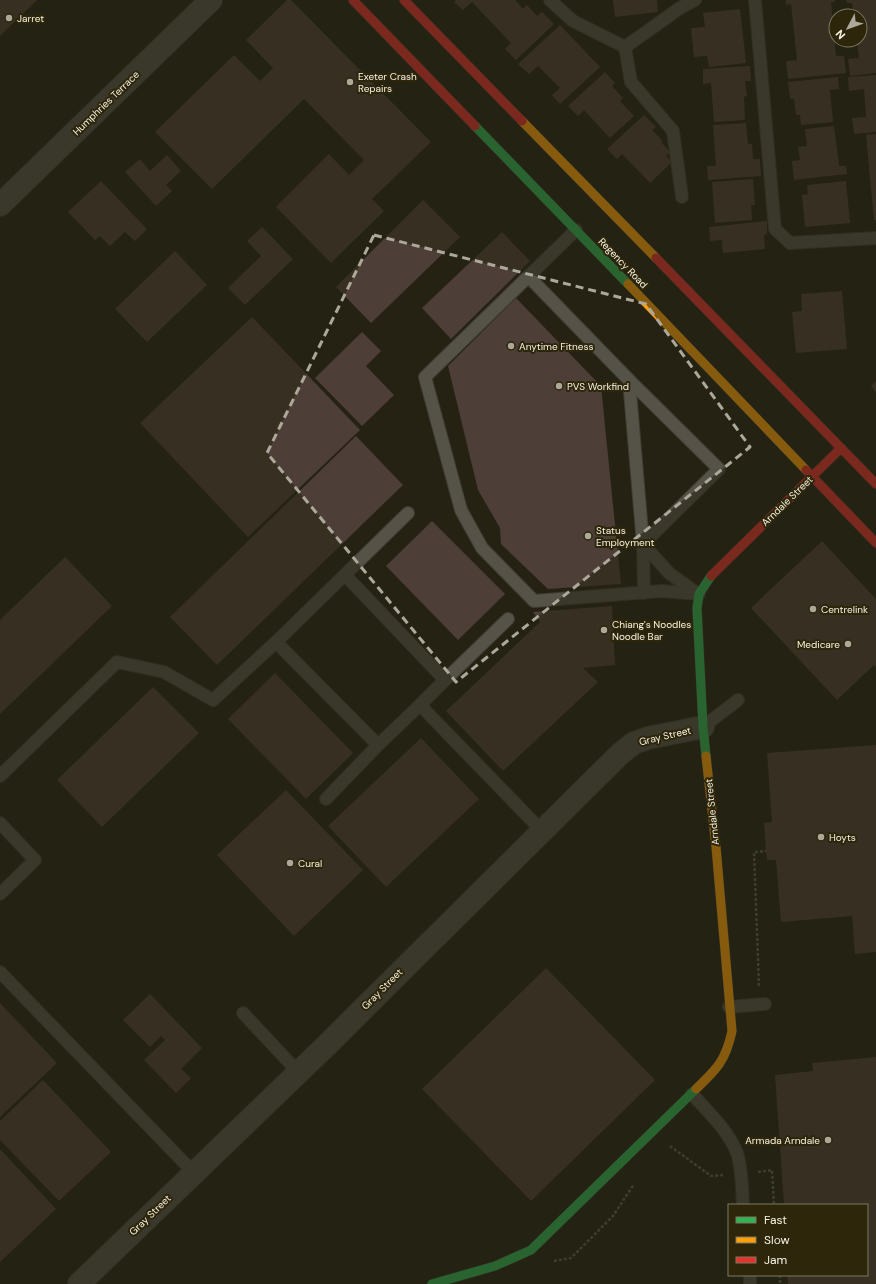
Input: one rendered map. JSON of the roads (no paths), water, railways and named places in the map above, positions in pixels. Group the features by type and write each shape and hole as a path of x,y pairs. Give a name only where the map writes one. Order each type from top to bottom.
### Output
{"main road":[{"name":"Regency Road","path":"353,0 876,543"},
{"path":"404,0 876,484"},
{"name":"Arndale Street","path":"432,1284 496,1266 532,1250 714,1072 725,1056 730,1044 732,1031 716,847 703,727 697,608 699,594 710,577 842,448"}],"street":[{"name":"Humphries Terrace","path":"0,206 211,0"},
{"name":"Gray Street","path":"79,1284 328,1044 620,754 634,743 648,738 703,727"}],"lane":[{"path":"550,0 573,21 625,47"},
{"path":"625,47 680,8 694,0"},
{"path":"755,0 775,229 790,243 876,238"},
{"path":"625,47 631,82 673,131 682,196"},
{"path":"576,230 425,377 461,510 482,548 534,601 662,590 699,594"},
{"path":"528,276 629,380 719,469 643,544"},
{"path":"629,380 643,544 644,592"},
{"path":"0,776 117,662 164,672 213,700 276,642 408,513"},
{"path":"643,544 669,573 699,594"},
{"path":"345,575 445,680"},
{"path":"326,799 378,745 508,619"},
{"path":"276,642 378,745"},
{"path":"703,727 738,700"},
{"path":"420,705 542,831"},
{"path":"0,823 35,860 0,894"},
{"path":"0,972 194,1172"},
{"path":"729,1007 762,1004"},
{"path":"242,1013 298,1072"},
{"path":"692,1094 717,1122 737,1153 744,1204"}],"place":[{"name":"Jarret","path":"9,18"},
{"name":"Exeter Crash Repairs","path":"350,82"},
{"name":"Anytime Fitness","path":"511,346"},
{"name":"PVS Workfind","path":"559,386"},
{"name":"Status Employment","path":"588,536"},
{"name":"Centrelink","path":"813,609"},
{"name":"Chiang's Noodles Noodle Bar","path":"604,630"},
{"name":"Medicare","path":"848,644"},
{"name":"Hoyts","path":"821,837"},
{"name":"Cural","path":"290,863"},
{"name":"Armada Arndale","path":"828,1140"}]}
